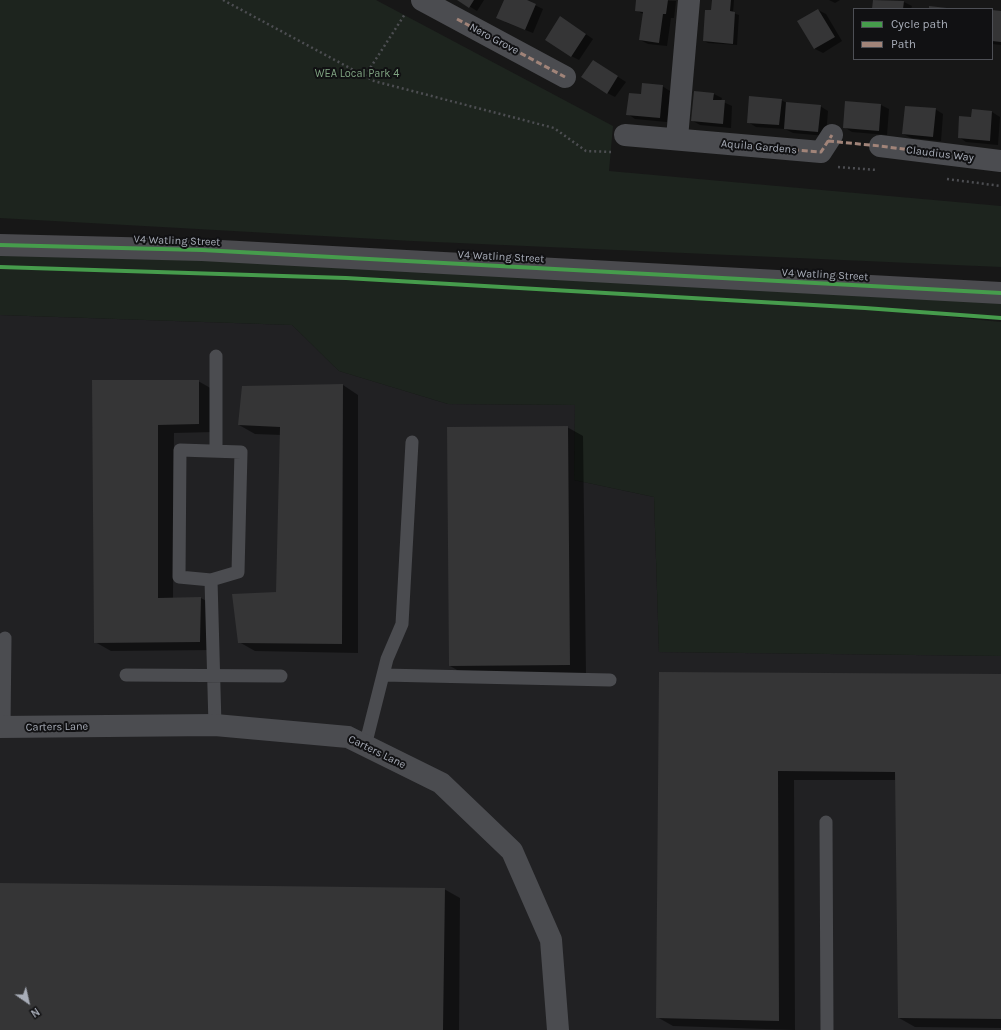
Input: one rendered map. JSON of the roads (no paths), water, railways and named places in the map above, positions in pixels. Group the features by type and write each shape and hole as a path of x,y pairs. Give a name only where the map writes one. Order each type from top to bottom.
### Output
{"street":[{"path":"677,138 689,0"},
{"name":"Nero Grove","path":"414,6 565,77"},
{"name":"Aquila Gardens","path":"626,135 677,138 822,152 832,135"},
{"name":"Claudius Way","path":"880,146 1001,161"},
{"name":"V4 Watling Street","path":"0,245 202,250 1001,293"},
{"name":"Carters Lane","path":"2,727 215,725 348,737 440,783 512,851 551,940 558,1030"}],"lane":[{"path":"216,356 216,451"},
{"path":"366,746 387,659 402,624 412,442"},
{"path":"180,450 241,452 238,572 211,580 179,577 180,450"},
{"path":"211,580 215,725"},
{"path":"2,727 5,638"},
{"path":"126,675 281,676"},
{"path":"383,675 610,680"},
{"path":"826,822 827,1030"}],"park label":[{"name":"WEA Local Park 4","path":"357,74"}]}
